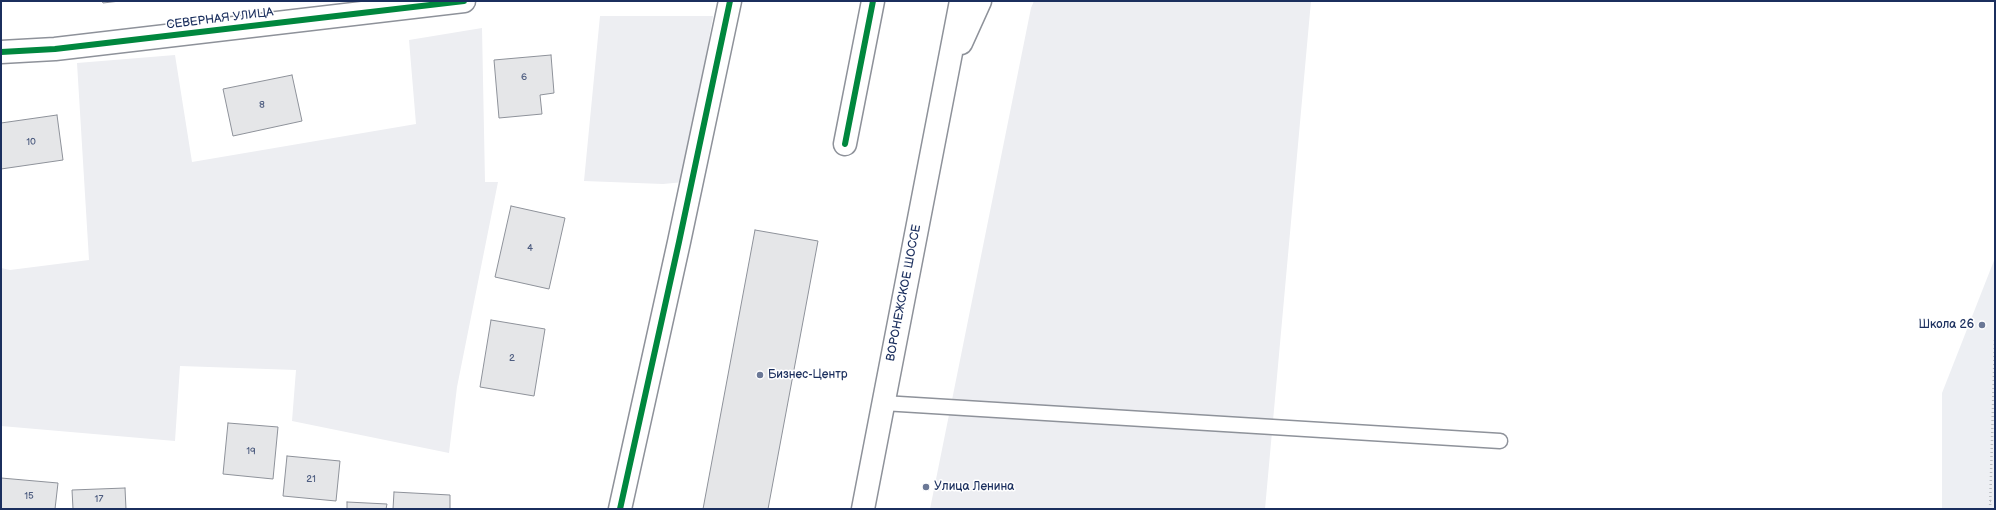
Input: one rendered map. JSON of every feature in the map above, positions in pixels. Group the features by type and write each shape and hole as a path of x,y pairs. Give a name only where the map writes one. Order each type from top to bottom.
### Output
{"street":[{"name":"СЕВЕРНАЯ УЛИЦА","path":"1,52 55,49 464,1"},
{"path":"620,509 678,249 730,1"},
{"path":"845,144 873,1"},
{"name":"ВОРОНЕЖСКОЕ ШОССЕ","path":"863,509 961,1"},
{"name":"ВОРОНЕЖСКОЕ ШОССЕ","path":"946,77 980,1"}],"lane":[{"path":"883,403 1500,441"}],"path":[{"path":"1990,509 1995,338"},
{"path":"1990,500 1995,501"}],"shaded area":[{"path":"1034,1 1311,1 1265,509 930,509 1031,8"},
{"path":"600,16 713,16 684,182 663,184 584,181"},
{"path":"482,28 485,182 498,182 457,387 449,453 292,421 296,370 180,366 175,441 1,426 1,268 10,270 89,260 77,63 175,55 192,162 416,124 409,40"},
{"name":"Школа 26","path":"1995,258 1995,509 1942,509 1942,393"}],"building":[{"path":"102,1 120,1 103,3"},
{"path":"551,55 554,93 540,95 542,114 499,118 494,60"},
{"path":"292,75 302,121 233,136 223,89"},
{"path":"57,115 63,160 1,169 1,123"},
{"path":"511,206 565,218 549,289 495,277"},
{"name":"Бизнес-Центр","path":"755,230 818,241 768,509 703,509"},
{"path":"491,320 545,329 534,396 480,387"},
{"path":"228,423 278,427 273,479 223,474"},
{"path":"287,456 340,461 336,501 283,496"},
{"path":"1,478 58,483 55,509 1,509"},
{"path":"125,488 126,509 73,509 72,490"},
{"path":"394,492 450,495 450,509 393,509"},
{"path":"347,502 387,504 386,509 347,509"}],"cycle path":[{"path":"1,52 55,49 464,1"},
{"path":"620,509 730,1"},
{"path":"845,144 873,1"}],"place":[{"name":"Школа 26","path":"1982,325"},
{"name":"Бизнес-Центр","path":"760,375"},
{"name":"Улица Ленина","path":"926,487"}]}
